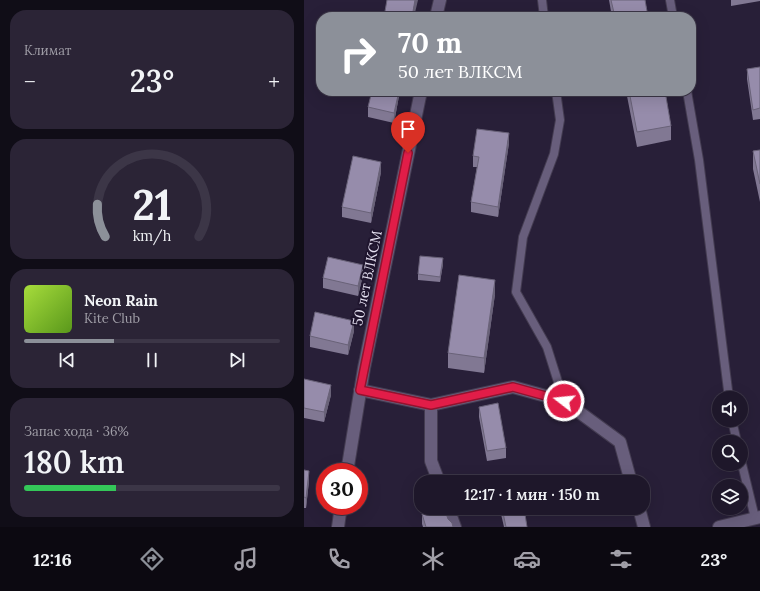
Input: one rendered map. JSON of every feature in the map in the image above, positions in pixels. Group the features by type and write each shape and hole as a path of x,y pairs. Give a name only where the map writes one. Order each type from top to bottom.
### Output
{"street":[{"path":"437,12 440,0"},
{"name":"50 лет ВЛКСМ","path":"348,463 360,390 420,96"},
{"path":"360,390 431,405 513,387 564,401 620,442 630,475"},
{"path":"431,405 431,461 436,475"},
{"path":"338,527 340,515"},
{"path":"451,515 456,527"},
{"path":"641,515 644,527"},
{"path":"719,527 758,517"}],"lane":[{"path":"542,0 543,12"},
{"path":"670,0 672,12"},
{"path":"557,96 560,120 554,154 523,237 516,292 547,347 564,401"},
{"path":"688,96 699,160 728,391"},
{"path":"744,471 758,517"}],"building":[{"path":"387,0 415,0 413,12 385,12"},
{"path":"611,0 645,0 647,12 614,12"},
{"path":"760,67 760,108 753,110 747,69"},
{"path":"371,96 398,96 394,113 368,107"},
{"path":"630,96 666,96 671,126 637,132"},
{"path":"477,129 509,133 498,207 471,202 479,157 473,156"},
{"path":"760,150 760,184 753,151"},
{"path":"353,156 381,162 371,213 342,207"},
{"path":"420,256 443,258 440,277 418,274"},
{"path":"328,257 363,265 358,286 323,278"},
{"path":"459,275 495,280 484,358 448,353"},
{"path":"315,312 354,321 348,345 310,336"},
{"path":"304,379 331,385 324,412 304,408"},
{"path":"498,403 506,448 487,451 479,407"},
{"path":"304,470 309,471 306,498 304,497"},
{"path":"422,515 447,515 453,527 426,527"},
{"path":"503,515 525,515 527,527 506,527"}],"route":[{"path":"408,153 360,390 431,405 513,387 564,401"}]}
